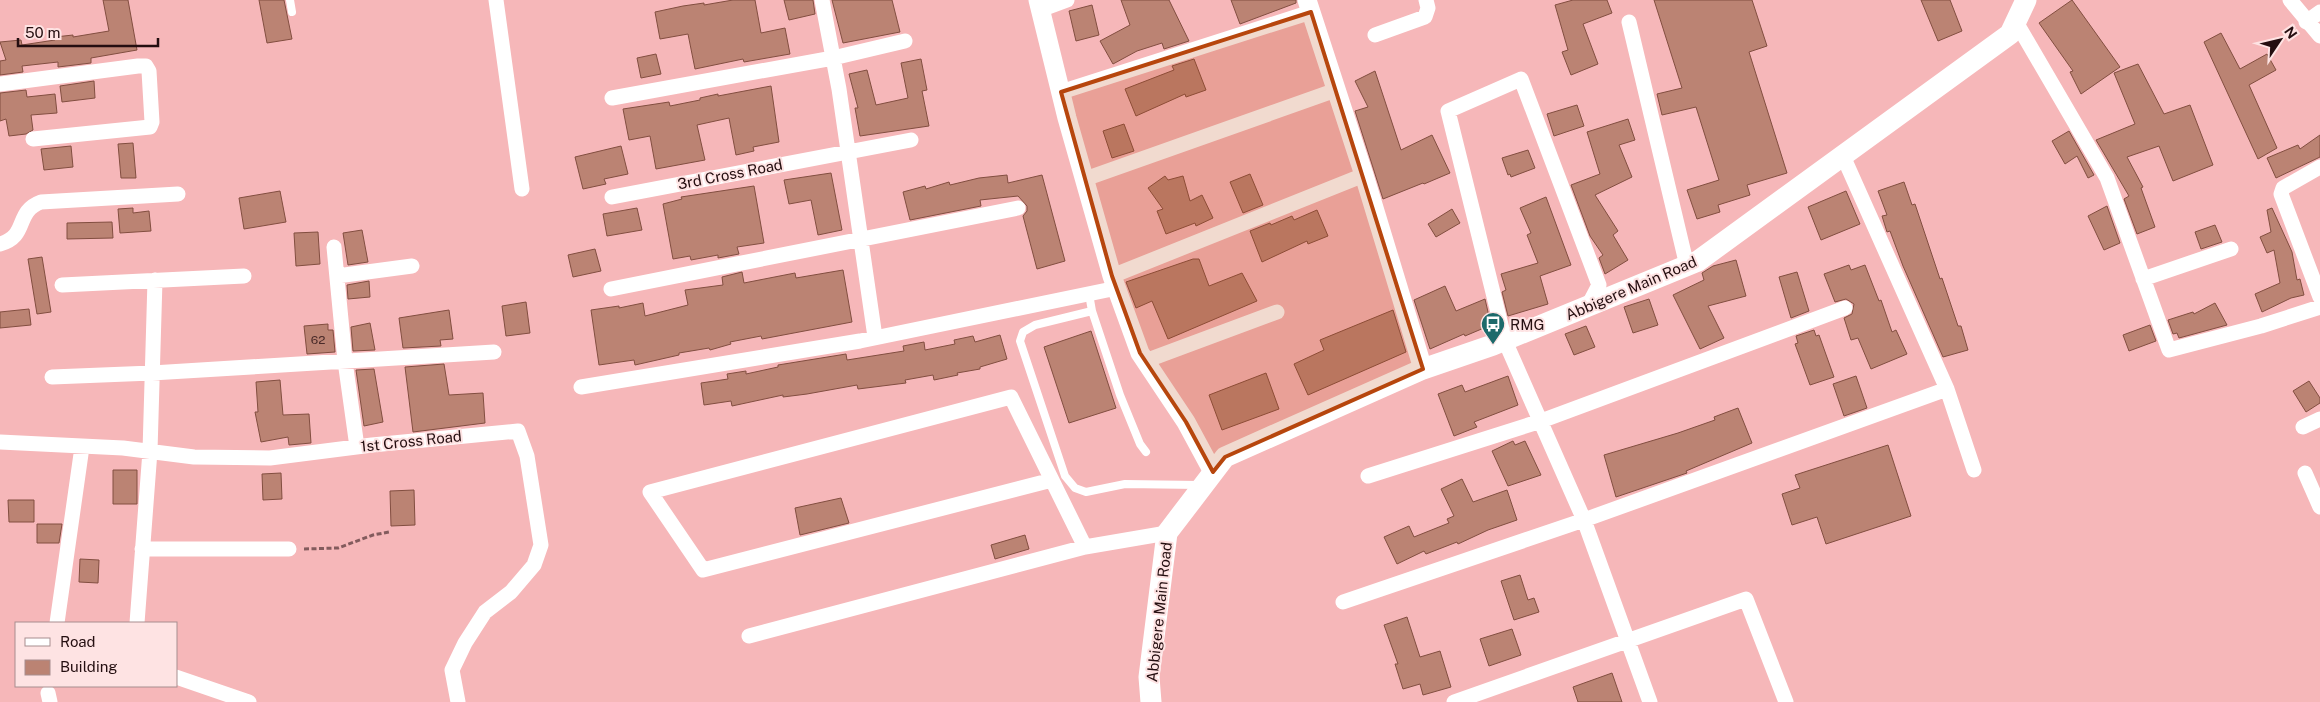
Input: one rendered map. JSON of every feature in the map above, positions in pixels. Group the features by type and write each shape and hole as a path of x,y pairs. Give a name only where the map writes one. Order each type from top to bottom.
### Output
{"main road":[{"name":"Abbigere Main Road","path":"1151,702 1150,677 1167,533 1225,457 1423,369 1505,341 1698,261 2010,34 2026,0"}],"street":[{"path":"496,0 522,189"},
{"path":"822,0 848,152 874,337"},
{"path":"1067,0 1039,5 1061,92 1115,282 1140,353 1186,422 1208,479"},
{"path":"1375,35 1425,17 1428,8 1426,0"},
{"path":"2290,0 2306,22 2320,36"},
{"path":"1061,92 1309,6 1364,175 1423,369"},
{"path":"2306,22 2320,12"},
{"path":"1629,22 1686,266"},
{"path":"2016,22 2107,178 2169,350 2261,326 2320,307"},
{"path":"612,98 833,58 905,41"},
{"path":"0,84 138,66 146,66 149,71 152,122 150,127 33,139"},
{"path":"1588,306 1599,285 1521,79 1448,111 1505,341 1584,520 1626,641 1650,702"},
{"path":"1085,179 1336,90"},
{"name":"3rd Cross Road","path":"612,198 911,140"},
{"path":"1842,156 1947,389 1974,470"},
{"path":"2320,167 2283,188 2281,194 2320,298"},
{"path":"581,387 874,337 1089,294 1364,175"},
{"path":"0,244 14,238 20,228 25,211 41,202 178,194"},
{"path":"611,289 1018,208"},
{"path":"334,247 345,361 356,447"},
{"path":"2143,279 2231,249"},
{"path":"337,276 412,266"},
{"path":"62,285 244,276"},
{"path":"137,622 150,451 155,280"},
{"path":"1368,476 1541,420 1845,308"},
{"path":"1145,361 1277,312"},
{"path":"52,377 152,373 494,352"},
{"path":"1342,602 1584,520 1947,389"},
{"path":"1052,480 703,570 650,492 1010,397 1052,480 1085,547"},
{"path":"2303,427 2320,419"},
{"name":"1st Cross Road","path":"0,442 123,448 194,457 270,458 356,447 518,431 527,456 542,545 534,565 511,592 485,612 465,643 452,670 458,702"},
{"path":"57,622 82,447"},
{"path":"2305,473 2320,507"},
{"path":"749,636 1085,547 1167,533"},
{"path":"142,549 289,549"},
{"path":"1454,702 1746,599 1786,702"},
{"path":"178,678 249,702"}],"lane":[{"path":"290,0 292,12"},
{"path":"1089,294 1092,311 1120,395 1140,444 1146,452"},
{"path":"1092,311 1035,325 1023,332 1020,341 1065,476 1075,488 1086,492 1125,484 1208,479"}],"path":[{"path":"289,549 338,548 373,535 389,532"}],"highlighted area":[{"path":"1311,12 1423,369 1225,457 1213,472 1186,422 1140,353 1112,276 1061,92"}],"building":[{"path":"103,0 128,0 137,50 91,58 91,63 58,67 58,62 22,66 23,72 0,75 0,61 6,60 0,42 21,40 22,45 55,40 55,37 73,35 73,37 109,31"},
{"path":"259,0 284,0 292,39 267,43"},
{"path":"733,0 755,0 761,33 785,28 790,54 744,62 743,59 695,69 688,34 660,39 655,12 683,6 704,3 704,5"},
{"path":"784,0 813,0 815,14 789,20"},
{"path":"832,0 892,0 900,32 843,43"},
{"path":"1121,0 1169,0 1189,41 1164,49 1162,43 1137,51 1113,64 1100,41 1130,25"},
{"path":"1231,0 1296,0 1296,3 1240,24"},
{"path":"1573,0 1607,0 1612,13 1583,24 1598,64 1571,75 1562,52 1568,50 1555,5"},
{"path":"1654,0 1752,0 1767,46 1749,52 1787,173 1747,185 1750,195 1718,205 1720,212 1697,219 1687,190 1719,180 1696,107 1662,115 1657,94 1682,88"},
{"path":"1921,0 1950,0 1962,31 1938,41"},
{"path":"2072,0 2120,67 2081,94 2070,72 2073,71 2039,23"},
{"path":"1092,5 1099,35 1076,41 1069,11"},
{"path":"2221,33 2240,69 2267,54 2276,70 2249,85 2277,148 2258,159 2204,42"},
{"path":"656,54 661,74 641,78 637,58"},
{"path":"921,59 927,90 922,91 929,126 860,136 855,108 858,108 849,74 867,70 876,105 908,98 901,63"},
{"path":"1194,59 1206,90 1186,97 1185,94 1136,116 1125,89 1174,70 1172,66"},
{"path":"2138,64 2164,114 2190,105 2213,165 2173,181 2159,146 2127,157 2143,187 2141,188 2155,227 2137,234 2124,199 2129,196 2096,140 2135,124 2114,73"},
{"path":"1375,71 1401,150 1432,135 1450,173 1383,199 1355,111 1368,107 1355,81"},
{"path":"94,81 95,98 62,102 60,86"},
{"path":"771,86 779,142 753,147 754,151 736,155 729,118 697,125 705,160 656,169 650,136 629,140 623,109 669,102 670,106 718,94 718,96"},
{"path":"26,90 27,97 55,94 57,113 31,115 33,130 26,134 9,136 6,119 0,121 0,93"},
{"path":"1577,105 1584,126 1554,136 1547,114"},
{"path":"1628,119 1635,140 1619,145 1632,177 1595,195 1618,231 1613,235 1628,260 1605,274 1599,258 1603,255 1590,236 1571,185 1600,174 1587,132"},
{"path":"1124,124 1134,151 1112,158 1103,131"},
{"path":"2069,131 2094,175 2088,178 2077,156 2065,164 2052,141"},
{"path":"2320,135 2320,157 2276,178 2267,158 2298,145 2300,149"},
{"path":"133,143 136,178 121,178 118,144"},
{"path":"71,146 73,167 44,170 41,149"},
{"path":"621,146 628,174 604,179 606,184 583,189 575,157"},
{"path":"1528,150 1535,168 1511,177 1510,174 1508,175 1502,158"},
{"path":"831,173 842,230 818,235 811,200 789,204 784,180"},
{"path":"1250,174 1263,205 1243,213 1230,182"},
{"path":"1007,175 1008,183 1042,175 1065,261 1037,269 1023,216 1027,211 1027,206 1018,196 980,200 981,206 910,220 903,192 925,186 926,189 949,182 950,185 979,178"},
{"path":"1165,176 1168,180 1183,176 1190,201 1202,195 1213,218 1196,226 1195,223 1166,234 1157,211 1163,209 1148,188"},
{"path":"1904,182 1912,205 1915,204 1940,279 1942,278 1958,326 1961,326 1968,350 1943,357 1903,266 1890,231 1887,232 1882,216 1887,215 1878,191"},
{"path":"754,186 764,243 737,247 739,254 718,258 718,255 691,260 690,256 673,259 663,204 682,199 681,197"},
{"path":"280,191 286,222 244,229 239,198"},
{"path":"1846,191 1860,224 1821,240 1808,207"},
{"path":"1546,197 1571,265 1540,276 1548,304 1508,316 1502,292 1506,290 1501,274 1538,263 1527,235 1531,233 1520,208"},
{"path":"2107,206 2120,243 2104,250 2088,216"},
{"path":"133,208 133,213 149,211 151,231 120,233 118,209"},
{"path":"637,208 642,230 607,236 603,214"},
{"path":"2272,208 2292,252 2297,280 2300,279 2304,295 2291,298 2262,312 2255,294 2280,283 2274,250 2267,253 2260,237 2271,232 2267,210"},
{"path":"1452,209 1460,223 1436,237 1428,224"},
{"path":"1317,210 1328,236 1308,244 1307,241 1262,262 1250,231 1292,216 1294,220"},
{"path":"112,222 113,238 67,239 67,223"},
{"path":"2215,225 2222,242 2201,249 2195,232"},
{"path":"362,230 368,262 348,265 343,233"},
{"path":"318,232 320,264 296,266 294,233"},
{"path":"595,249 601,271 573,277 568,255"},
{"path":"42,257 51,312 37,314 28,259"},
{"path":"1193,259 1199,259 1209,286 1242,273 1257,301 1168,339 1152,301 1136,308 1126,282"},
{"path":"1736,260 1746,296 1708,306 1724,338 1700,349 1673,295 1704,280 1702,273 1713,266"},
{"path":"1849,265 1851,270 1865,265 1879,301 1881,300 1892,332 1896,330 1907,354 1871,369 1858,338 1851,340 1844,318 1852,314 1854,304 1846,299 1835,302 1824,274"},
{"path":"843,270 852,322 762,339 761,336 730,342 731,344 710,350 709,348 679,353 679,355 635,365 634,360 599,365 591,310 619,306 619,308 643,303 645,316 688,305 685,290 723,285 722,277 742,272 744,283 795,273 796,278"},
{"path":"1797,272 1809,311 1791,318 1779,277"},
{"path":"369,281 370,297 348,299 347,285"},
{"path":"1445,286 1456,311 1485,299 1491,325 1465,336 1464,334 1430,349 1414,300"},
{"path":"1649,299 1658,325 1633,333 1624,307"},
{"path":"526,302 530,333 506,336 502,306"},
{"path":"2215,303 2227,325 2179,338 2177,333 2173,334 2168,320 2193,312 2194,314"},
{"path":"29,309 31,325 0,328 0,312"},
{"path":"449,310 453,339 440,340 441,346 403,348 399,318"},
{"path":"1393,310 1406,352 1308,395 1294,364 1324,350 1320,340"},
{"path":"370,323 375,350 353,351 351,327"},
{"path":"328,324 328,330 333,330 335,352 307,354 304,326"},
{"path":"2150,325 2156,341 2129,351 2123,335"},
{"path":"1586,326 1595,347 1574,355 1565,334"},
{"path":"1814,330 1816,336 1819,335 1834,377 1810,385 1795,344 1798,343 1796,336"},
{"path":"1091,331 1116,408 1069,423 1044,347"},
{"path":"1000,335 1007,359 980,367 980,369 957,373 958,375 934,380 933,375 905,380 906,383 858,389 857,385 807,394 783,397 783,395 732,406 731,401 704,405 701,383 728,379 727,374 746,371 746,374 778,367 778,365 846,354 847,360 904,351 903,346 924,342 925,350 955,344 954,340 973,336 975,342"},
{"path":"444,364 449,395 483,393 485,423 413,432 405,367"},
{"path":"374,369 383,422 364,426 356,370"},
{"path":"1266,373 1279,409 1222,430 1209,395"},
{"path":"1508,376 1518,405 1474,422 1477,427 1454,436 1438,394 1462,385 1465,392"},
{"path":"1856,376 1867,408 1844,416 1833,384"},
{"path":"280,380 283,415 309,414 311,443 289,445 288,437 261,442 255,412 258,412 256,382"},
{"path":"2309,381 2320,398 2320,403 2306,412 2293,391"},
{"path":"1738,408 1752,443 1686,471 1687,473 1616,497 1604,455 1678,433 1715,420 1714,417"},
{"path":"1513,441 1515,445 1525,441 1541,475 1508,486 1492,451"},
{"path":"1888,445 1911,516 1826,544 1817,517 1792,525 1782,494 1800,488 1795,475"},
{"path":"113,470 137,470 137,504 113,504"},
{"path":"281,473 282,499 263,500 262,474"},
{"path":"1462,479 1473,502 1507,490 1517,520 1488,530 1458,544 1457,542 1426,554 1424,551 1397,564 1384,537 1409,526 1414,537 1449,523 1447,519 1454,516 1441,489"},
{"path":"414,490 415,525 391,526 390,491"},
{"path":"841,498 849,523 800,535 795,508"},
{"path":"8,500 34,500 34,522 9,522"},
{"path":"37,524 62,524 59,543 37,543"},
{"path":"1025,535 1029,549 995,559 991,545"},
{"path":"80,559 99,560 98,583 79,582"},
{"path":"1520,575 1528,600 1534,598 1539,612 1514,620 1501,581"},
{"path":"1407,617 1420,657 1440,651 1451,687 1423,695 1420,684 1403,689 1395,664 1398,664 1384,625"},
{"path":"1512,629 1521,655 1489,666 1480,639"},
{"path":"1612,673 1622,702 1578,702 1573,687"}],"place":[{"name":"RMG","path":"1493,345"}]}
